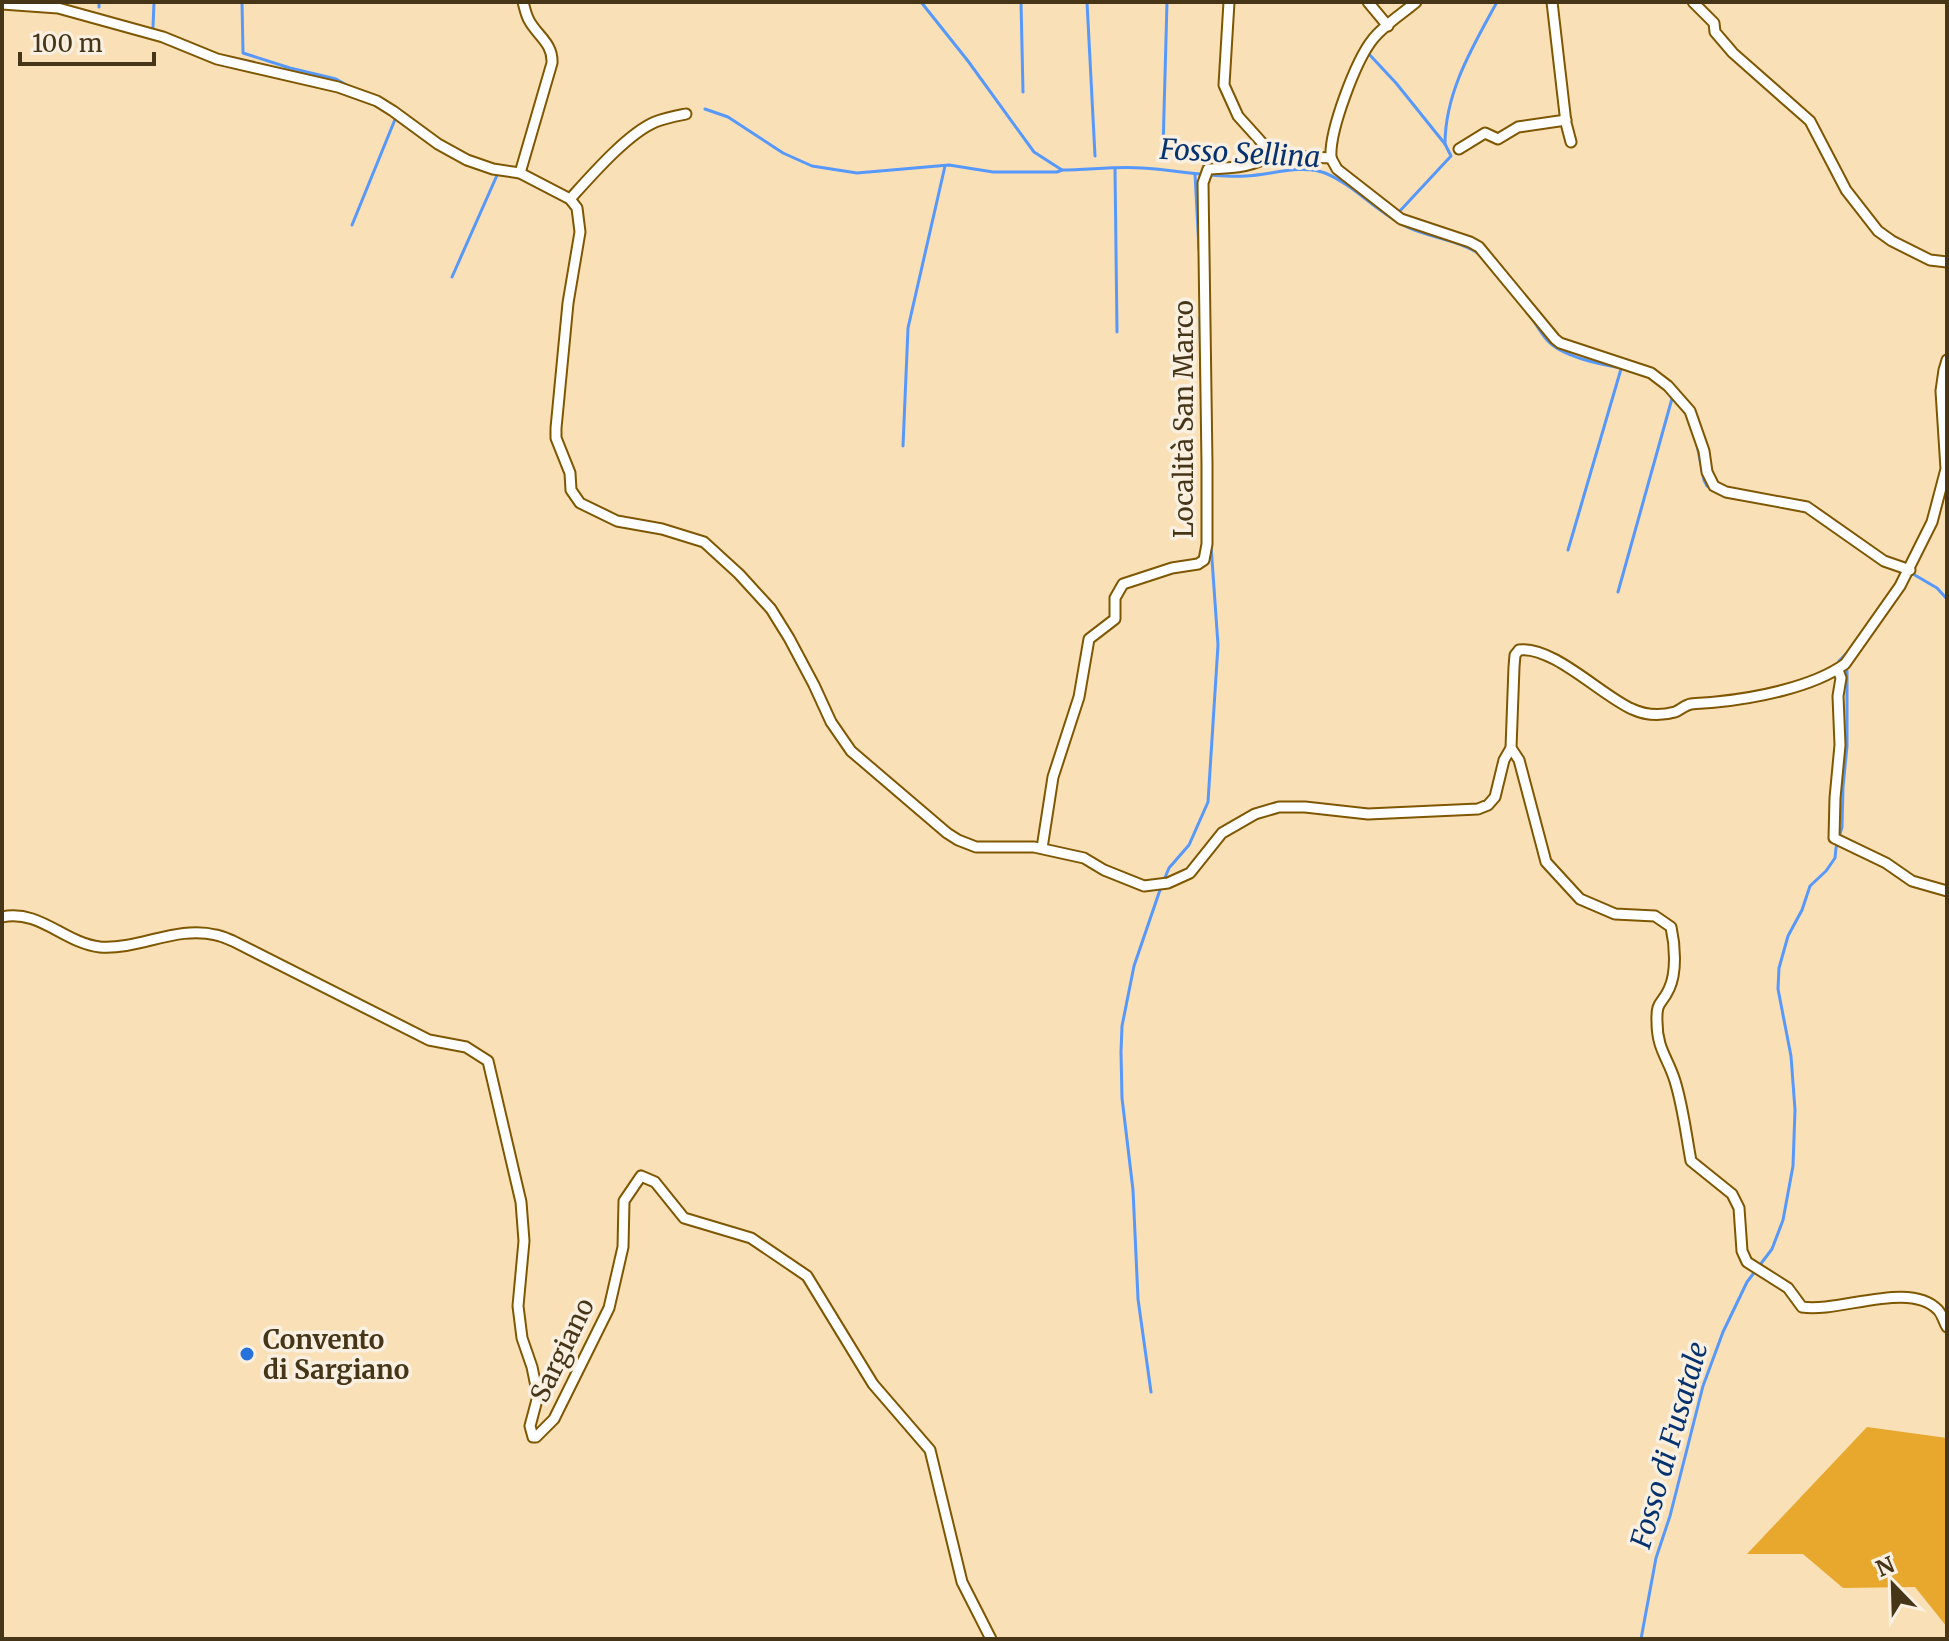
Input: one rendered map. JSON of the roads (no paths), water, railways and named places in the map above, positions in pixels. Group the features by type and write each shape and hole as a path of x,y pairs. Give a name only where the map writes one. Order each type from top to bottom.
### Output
{"street":[{"path":"520,173 552,63 550,47 531,24 523,2"},
{"path":"1229,2 1224,85 1238,116 1265,146 1288,156 1331,158"},
{"path":"1368,2 1388,26"},
{"path":"1416,2 1371,42 1358,64 1338,117 1331,151 1337,169 1401,219 1479,247 1560,343 1651,373 1663,381 1690,411 1710,479 1720,490 1814,510 1884,561 1908,573"},
{"path":"1552,2 1571,142"},
{"path":"1693,2 1714,23 1715,32 1733,53 1810,121 1846,190 1870,222 1909,251 1930,260 1947,262"},
{"path":"2,4 58,8 163,37 217,59 338,87 377,101 438,144 467,160 493,169 520,173 570,199 577,208 580,232 568,303 556,438 567,464 574,497 587,508 617,521 662,529 704,542 771,609 831,722 851,751 947,833 976,847 1042,848 1084,858 1104,870 1144,886 1168,883 1190,873 1222,833 1255,814 1279,807 1368,814 1478,809 1488,805 1495,797 1504,760 1511,748 1514,667 1515,655 1519,650 1527,649 1548,657 1632,709 1653,715 1674,712 1689,704 1792,688 1838,670 1908,573 1932,522 1946,469 1941,391 1947,360"},
{"path":"570,199 640,130 686,114"},
{"path":"1459,149 1485,133 1498,139 1518,127 1566,120"},
{"name":"Località San Marco","path":"1042,848 1053,777 1079,697 1089,639 1115,619 1115,598 1123,584 1204,560 1207,544 1207,464 1203,183 1208,169 1240,167 1262,160 1265,146"},
{"path":"1838,670 1841,678 1835,798 1838,840 1886,863 1912,881 1947,891"},
{"path":"1511,748 1519,760 1546,862 1580,899 1615,914 1655,916 1671,927 1676,950 1670,988 1658,1003 1658,1044 1682,1104 1691,1161 1732,1194 1739,1208 1742,1251 1747,1262 1788,1288 1802,1307 1816,1309 1899,1296 1920,1299 1938,1310 1947,1327"},
{"name":"Sargiano","path":"2,917 15,914 28,916 65,935 97,946 118,947 187,933 214,934 429,1040 466,1047 488,1061 521,1202 524,1241 518,1306 522,1338 538,1396 530,1426 533,1437 554,1419 609,1308 623,1247 624,1201 641,1176 655,1182 684,1218 751,1238 807,1276 873,1384 930,1450 962,1582 991,1639"}],"waterway":[{"path":"99,2 99,7"},
{"path":"153,27 154,2"},
{"path":"242,2 243,53 336,79 352,88"},
{"name":"Fosso Sellina","path":"921,2 1034,152 1062,170"},
{"path":"1021,2 1023,92"},
{"path":"1087,2 1095,156"},
{"path":"1163,149 1167,2"},
{"path":"1445,144 1455,88 1497,2"},
{"path":"1367,52 1396,83 1445,144 1451,156 1398,213"},
{"name":"Fosso Sellina","path":"705,109 728,117 783,153 812,166 857,173 949,165 993,172 1132,168 1233,176 1316,171 1336,178 1407,227 1481,255"},
{"path":"352,225 396,117"},
{"path":"903,446 908,328 945,166"},
{"path":"1115,169 1117,332"},
{"path":"452,277 498,173 495,172"},
{"path":"1195,174 1199,250"},
{"path":"1200,317 1201,378"},
{"name":"Fosso Sellina","path":"1533,320 1555,347 1582,359 1621,368"},
{"path":"1568,550 1621,369"},
{"path":"1618,592 1673,395"},
{"name":"Fosso Sellina","path":"1696,440 1704,480 1711,488"},
{"path":"1164,880 1169,868 1189,845 1208,802 1218,645 1211,545"},
{"name":"Fosso Sellina","path":"1896,570 1913,574 1937,588 1947,599"},
{"name":"Fosso di Fusatale","path":"1839,661 1846,654"},
{"name":"Fosso di Fusatale","path":"1641,1639 1656,1558 1670,1516 1703,1386 1723,1332 1747,1282 1772,1249 1783,1220 1793,1166 1795,1110 1791,1056 1778,989 1779,968 1788,936 1810,886 1835,858 1842,827 1847,746 1847,671"},
{"path":"1151,1392 1138,1299 1133,1190 1122,1098 1121,1052 1122,1026 1134,966 1161,887"}],"place":[{"name":"Convento di Sargiano","path":"247,1354"}]}
